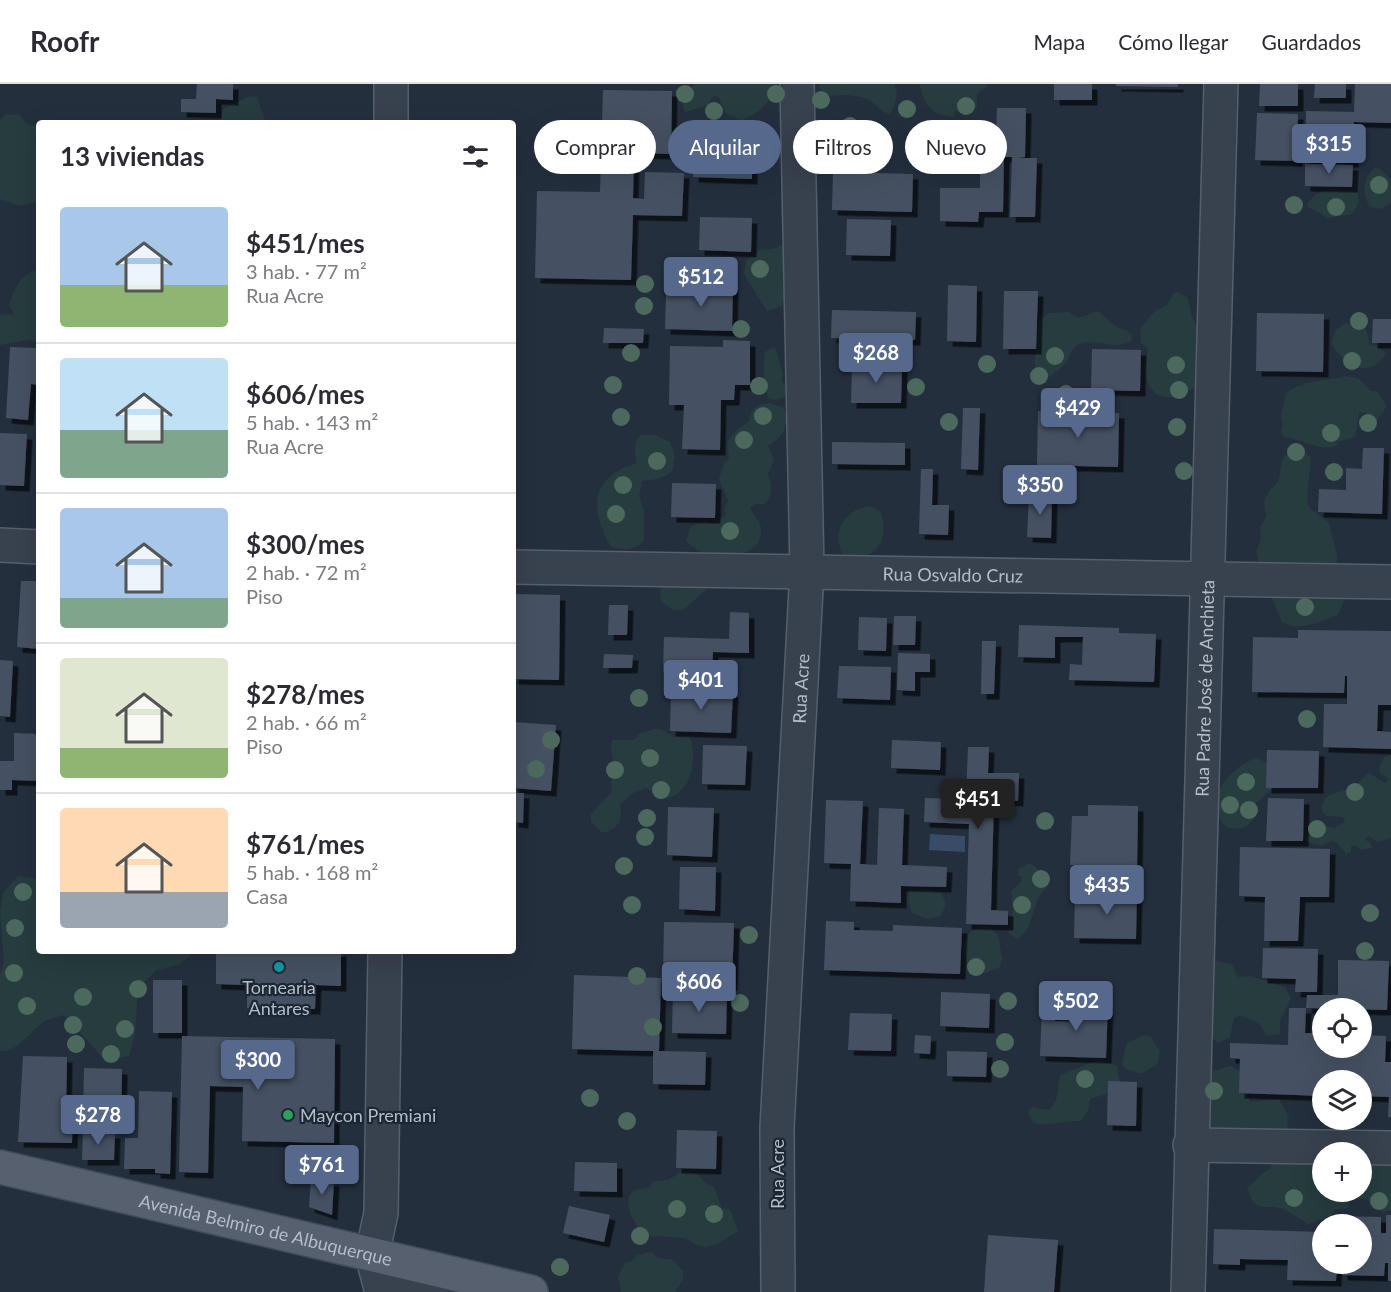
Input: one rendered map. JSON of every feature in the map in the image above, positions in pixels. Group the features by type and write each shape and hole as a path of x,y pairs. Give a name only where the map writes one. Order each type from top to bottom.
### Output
{"main road":[{"name":"Avenida Belmiro de Albuquerque","path":"0,1167 531,1292"}],"street":[{"path":"391,84 391,120"},
{"name":"Rua Acre","path":"778,1292 777,1128 807,570 797,84"},
{"name":"Rua Padre José de Anchieta","path":"1188,1292 1190,1144 1221,84"},
{"path":"0,545 36,547"},
{"name":"Rua Osvaldo Cruz","path":"516,567 807,570 1391,582"},
{"path":"382,1292 372,1255 381,1213 385,954"},
{"path":"1190,1144 1391,1148"},
{"path":"397,1292 493,1283"}],"green space":[{"path":"695,84 777,84 772,96 764,106 753,115 741,120 726,114 719,98 714,95 708,105 686,112 683,108 683,96"},
{"path":"819,84 894,84 897,92 896,99 890,114 865,98 850,95 830,96 820,88"},
{"path":"920,84 986,84 987,86 977,94 977,107 965,113 955,111 954,117 940,115 930,108 923,97"},
{"path":"250,96 257,97 265,120 221,120 223,109"},
{"path":"5,114 20,115 28,125 36,126 36,202 20,206 0,199 0,120"},
{"path":"1375,168 1381,169 1391,180 1391,203 1381,209 1370,207 1365,191 1368,176"},
{"path":"1329,189 1357,191 1359,203 1352,214 1328,218 1308,207 1307,204 1315,195"},
{"path":"781,245 787,247 788,291 782,306 767,311 744,274 746,261 759,250 773,249"},
{"path":"36,270 36,341 28,340 0,345 0,314 12,315 14,312 9,306 16,288 22,278"},
{"path":"1178,292 1188,298 1192,317 1198,327 1197,352 1200,357 1201,381 1176,397 1159,396 1148,383 1145,371 1147,347 1141,343 1140,329 1155,311 1167,305 1173,294"},
{"path":"1097,311 1116,327 1130,333 1131,341 1119,345 1093,342 1077,345 1064,365 1045,380 1039,378 1035,364 1037,340 1034,325 1048,313 1068,312 1079,318"},
{"path":"1346,323 1365,327 1370,345 1386,353 1372,367 1357,367 1349,363 1331,342 1336,330"},
{"path":"775,347 783,375 781,380 787,389 785,397 775,400 769,398 767,393 764,370 765,352"},
{"path":"1345,376 1358,378 1371,391 1377,391 1387,406 1376,422 1366,413 1359,412 1355,437 1337,442 1338,444 1333,447 1327,448 1284,437 1281,431 1281,415 1285,394 1306,383"},
{"path":"770,403 784,408 786,426 778,439 768,446 774,460 768,474 771,493 765,504 755,504 750,508 761,528 760,540 753,548 730,556 704,552 693,547 686,540 691,526 706,521 713,524 726,515 724,510 728,500 719,479 724,463 729,458 727,442 749,421 755,408"},
{"path":"641,435 655,435 670,442 675,456 672,472 658,479 642,481 639,496 644,510 644,541 633,548 611,547 599,519 598,496 602,485 610,477 621,469 637,463 635,448"},
{"path":"1293,448 1302,450 1311,458 1307,493 1309,505 1330,524 1337,554 1335,574 1346,596 1338,615 1314,624 1294,627 1282,622 1272,599 1269,573 1259,563 1256,551 1261,540 1260,528 1266,516 1264,501 1269,491 1278,482 1283,458"},
{"path":"869,506 880,511 884,531 882,539 873,552 866,556 846,558 838,541 841,525 852,512"},
{"path":"665,577 707,582 706,590 683,610 673,610 661,601 660,593"},
{"path":"661,729 674,737 689,737 693,757 689,778 676,795 667,799 656,799 653,792 646,788 631,794 620,805 621,816 618,824 602,833 591,821 591,814 612,792 612,740 634,740 639,734"},
{"path":"1391,755 1391,838 1378,842 1368,836 1365,840 1370,842 1372,848 1361,850 1357,846 1351,846 1351,852 1346,854 1337,843 1332,841 1321,846 1305,841 1304,835 1317,823 1334,828 1345,822 1343,817 1326,816 1322,811 1322,804 1328,796 1354,786 1369,773 1385,783 1389,779 1380,773 1379,768 1384,757"},
{"path":"1256,758 1268,763 1273,788 1255,804 1255,816 1250,824 1241,828 1228,828 1219,819 1216,809 1221,788 1236,770"},
{"path":"1030,863 1045,875 1047,888 1038,900 1027,930 1016,939 1008,932 1013,910 1011,891 1020,883 1022,877 1018,875 1018,869"},
{"path":"18,876 36,879 36,954 192,954 180,964 155,971 138,989 135,1035 129,1056 106,1061 64,1015 43,1022 17,1046 0,1051 0,975 4,962 0,912 3,893"},
{"path":"910,888 941,892 946,904 941,916 928,919 912,913 908,901"},
{"path":"989,927 998,935 1002,959 999,968 986,973 971,973 962,949 970,932"},
{"path":"1213,960 1232,964 1238,977 1250,976 1285,987 1291,999 1280,1021 1280,1034 1267,1036 1259,1023 1241,1016 1234,1018 1230,1037 1218,1043 1209,1034"},
{"path":"1144,1035 1150,1036 1160,1051 1158,1064 1141,1074 1124,1068 1122,1062 1127,1043"},
{"path":"1099,1059 1117,1066 1120,1083 1113,1092 1090,1099 1088,1111 1081,1121 1033,1123 1028,1112 1032,1107 1050,1110 1056,1100 1060,1075"},
{"path":"1230,1066 1240,1071 1250,1102 1279,1099 1288,1115 1287,1133 1215,1148 1198,1100 1213,1089 1211,1077 1214,1071"},
{"path":"1312,1154 1312,1202 1350,1202 1348,1208 1335,1210 1333,1214 1312,1214 1312,1223 1308,1224 1280,1208 1258,1206 1250,1197 1247,1187 1270,1169 1273,1159"},
{"path":"1383,1158 1391,1159 1391,1210 1383,1212 1370,1202 1372,1163"},
{"path":"681,1172 696,1173 707,1184 714,1187 722,1208 730,1209 738,1231 709,1247 682,1238 646,1237 631,1214 628,1200 630,1195 635,1190 649,1188 653,1181 668,1180"},
{"path":"652,1252 658,1258 673,1260 683,1271 683,1279 675,1292 621,1292 618,1277 625,1263 632,1261 637,1255"}],"water":[{"path":"930,834 965,836 965,852 929,850"}],"building":[{"path":"197,84 233,84 233,100 216,99 216,113 181,112 181,99 196,99"},
{"path":"1054,84 1092,84 1092,100 1054,100"},
{"path":"1116,84 1178,84 1178,87 1116,86"},
{"path":"1260,84 1298,84 1298,106 1259,106"},
{"path":"1315,84 1346,84 1346,98 1314,98"},
{"path":"1355,84 1391,84 1391,123 1354,122 1353,162 1305,161 1306,111 1354,112"},
{"path":"603,90 672,91 672,120 668,120 668,154 656,154 656,120 602,120"},
{"path":"997,108 1026,108 1025,157 1018,158 1037,158 1035,217 1010,217 1012,157 1007,157 1007,120 997,120"},
{"path":"1257,113 1298,114 1297,161 1255,160"},
{"path":"1305,164 1353,165 1352,187 1305,186"},
{"path":"601,174 634,174 633,198 644,199 645,174 684,174 682,216 633,215 631,280 535,278 537,191 600,192"},
{"path":"693,174 752,174 752,179 693,177"},
{"path":"833,174 913,174 912,212 832,210"},
{"path":"980,174 1004,174 1003,212 979,212 978,222 940,221 940,188 980,188"},
{"path":"700,217 752,218 751,252 699,250"},
{"path":"847,219 891,220 890,256 846,255"},
{"path":"686,283 733,284 732,331 665,329 666,293 686,293"},
{"path":"948,285 977,286 976,342 947,341"},
{"path":"1004,291 1038,291 1036,349 1003,349"},
{"path":"832,310 916,312 915,340 831,338"},
{"path":"1257,313 1324,314 1323,372 1256,371"},
{"path":"1373,319 1391,319 1391,343 1372,343"},
{"path":"604,328 644,329 643,343 603,343"},
{"path":"723,340 750,341 750,385 735,385 734,400 721,400 720,450 682,449 684,405 669,405 670,346 723,347"},
{"path":"10,347 36,348 36,385 31,384 28,420 6,418"},
{"path":"1092,349 1141,350 1140,391 1091,390"},
{"path":"852,365 902,366 901,403 851,403"},
{"path":"963,408 980,408 978,470 961,469"},
{"path":"1038,411 1119,413 1118,467 1037,465"},
{"path":"0,433 27,434 24,486 0,485"},
{"path":"832,442 905,443 905,465 832,464"},
{"path":"1363,448 1384,448 1382,514 1318,512 1319,489 1346,490 1346,468 1362,469"},
{"path":"921,469 933,469 932,505 949,505 948,535 919,534"},
{"path":"672,483 716,484 715,518 671,517"},
{"path":"1029,495 1052,495 1051,538 1027,537"},
{"path":"21,581 36,581 36,649 17,647"},
{"path":"516,594 560,595 559,680 516,679"},
{"path":"609,605 628,605 627,635 608,635"},
{"path":"730,612 749,613 749,653 713,652 712,673 663,672 664,637 729,639"},
{"path":"894,616 916,616 915,645 893,645"},
{"path":"859,617 887,618 886,651 858,650"},
{"path":"1019,625 1119,628 1119,633 1156,634 1154,682 1069,680 1070,664 1082,665 1083,637 1055,637 1055,658 1018,657"},
{"path":"1298,630 1391,631 1391,705 1378,705 1377,731 1391,732 1391,749 1323,747 1324,704 1347,704 1347,676 1345,676 1344,693 1252,692 1253,637 1298,638"},
{"path":"982,641 996,641 994,694 981,694"},
{"path":"898,653 930,654 930,672 915,672 915,691 897,690"},
{"path":"604,654 633,655 632,668 603,668"},
{"path":"0,660 13,661 10,717 0,716"},
{"path":"839,666 891,667 890,700 837,698"},
{"path":"671,690 733,692 731,733 670,731"},
{"path":"516,722 556,725 551,791 516,788"},
{"path":"14,733 36,734 36,781 12,780 12,790 0,790 0,761 14,761"},
{"path":"892,740 941,742 940,770 891,768"},
{"path":"703,745 747,746 745,785 702,784"},
{"path":"968,747 989,747 988,773 1019,773 1018,801 994,800 991,910 1008,911 1008,925 966,924 969,824 924,822 925,798 966,799"},
{"path":"1267,750 1319,751 1318,788 1266,788"},
{"path":"516,793 524,793 523,823 516,822"},
{"path":"1268,798 1304,799 1303,841 1266,841"},
{"path":"826,800 863,801 860,864 877,865 879,808 904,809 902,865 947,867 946,887 901,886 901,903 850,901 851,864 824,863"},
{"path":"1088,805 1138,806 1137,870 1087,869 1087,865 1070,865 1072,816 1088,816"},
{"path":"668,807 714,808 712,857 667,855"},
{"path":"1240,847 1330,849 1329,897 1300,897 1298,941 1264,941 1265,897 1239,896"},
{"path":"680,867 716,867 715,911 679,909"},
{"path":"1114,887 1137,888 1136,939 1074,938 1075,897 1114,898"},
{"path":"826,921 854,922 854,930 893,931 893,925 962,928 960,974 824,970"},
{"path":"664,922 734,923 732,985 663,983"},
{"path":"1263,948 1318,949 1317,992 1295,992 1296,979 1262,978"},
{"name":"Tornearia Antares","path":"216,954 341,954 341,986 316,985 315,1009 247,1008 247,985 216,984"},
{"path":"1338,960 1389,961 1387,1010 1372,1010 1372,998 1312,998 1312,1008 1306,1008 1307,995 1338,995"},
{"path":"574,975 661,978 659,1051 706,1052 705,1085 653,1084 653,1051 572,1049"},
{"path":"153,980 182,980 182,1033 153,1033"},
{"path":"673,991 727,993 726,1034 672,1033"},
{"path":"941,992 990,994 989,1028 940,1026"},
{"path":"1075,1001 1108,1002 1106,1058 1040,1056 1042,1006 1055,1006 1055,1021 1074,1022"},
{"path":"1289,1008 1306,1008 1305,1033 1312,1033 1312,1058 1372,1058 1372,1035 1386,1036 1385,1062 1391,1062 1391,1117 1388,1117 1389,1097 1372,1096 1372,1070 1312,1070 1312,1096 1239,1093 1240,1059 1230,1058 1230,1043 1288,1045"},
{"path":"850,1013 892,1014 891,1051 848,1050"},
{"path":"915,1035 931,1036 930,1054 914,1053"},
{"path":"182,1036 335,1039 334,1143 242,1141 243,1087 210,1086 208,1173 179,1172"},
{"path":"947,1051 987,1052 986,1077 947,1076"},
{"path":"23,1056 67,1057 66,1111 73,1111 72,1143 18,1142"},
{"path":"84,1068 122,1069 121,1124 83,1123"},
{"path":"1108,1081 1137,1082 1136,1126 1107,1125"},
{"path":"139,1091 172,1092 170,1174 155,1173 155,1169 124,1169 125,1138 138,1138"},
{"path":"677,1130 717,1131 716,1169 676,1168"},
{"path":"83,1132 115,1133 114,1160 82,1160"},
{"path":"575,1162 617,1163 617,1192 574,1191"},
{"path":"311,1179 334,1181 332,1215 309,1207"},
{"path":"569,1206 610,1215 604,1242 563,1233"},
{"path":"1386,1215 1391,1215 1391,1281 1388,1281 1388,1263 1385,1263 1384,1276 1342,1275 1372,1274 1372,1217 1381,1217 1381,1233 1386,1233"},
{"path":"1214,1229 1312,1232 1312,1274 1336,1274 1336,1281 1287,1280 1288,1260 1240,1259 1240,1265 1213,1264"},
{"path":"988,1235 1058,1240 1054,1292 984,1292"}],"place":[{"name":"Tornearia Antares","path":"279,967"},
{"name":"Maycon Premiani","path":"288,1115"}]}
